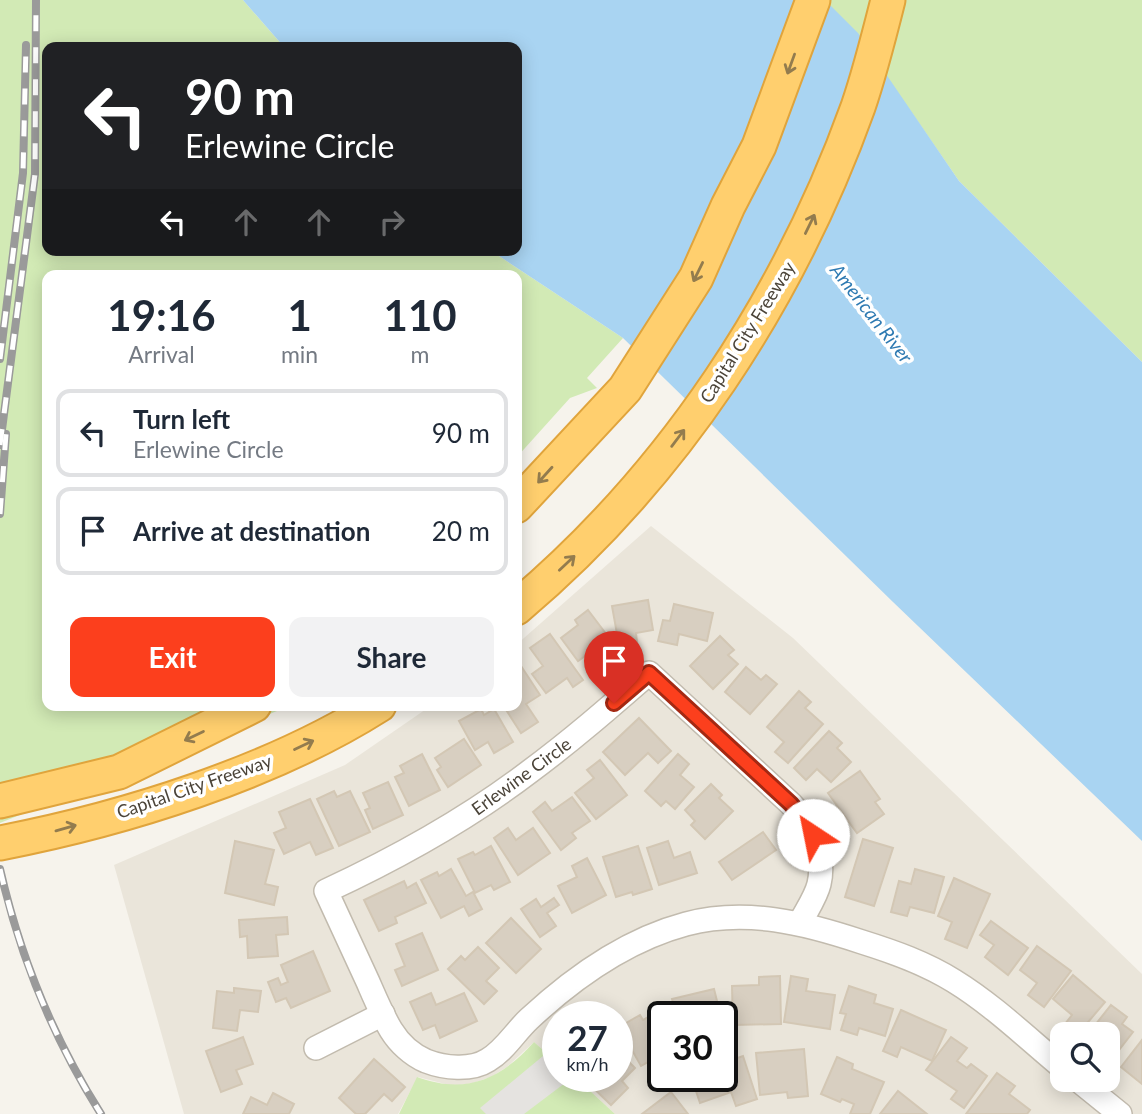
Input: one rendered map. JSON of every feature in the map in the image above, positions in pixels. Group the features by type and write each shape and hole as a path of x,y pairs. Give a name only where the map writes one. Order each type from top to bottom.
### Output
{"highway":[{"path":"522,499 625,389 696,278 728,206 759,146 813,0"},
{"name":"Capital City Freeway","path":"522,603 578,553 635,491 689,424 742,347 784,276 815,213 858,107 888,0"},
{"path":"0,801 119,772 242,711"},
{"name":"Capital City Freeway","path":"0,843 40,835 152,804 243,772 332,732 369,711"}],"street":[{"name":"Erlewine Circle","path":"649,673 791,804 807,824 817,847 819,885 800,923 731,917 687,923 631,945 604,960 549,1000 487,1061 467,1067 446,1066 415,1055 397,1038 383,1014 326,891 418,845 528,774 649,673"},
{"path":"800,923 898,953 927,966 982,1001 1050,1057"},
{"path":"316,1048 383,1014"},
{"path":"1093,1092 1120,1114"}],"shaded area":[{"path":"651,526 793,638 1142,974 1142,1114 615,1114 591,1092 633,1092 633,1001 542,1001 542,1049 534,1042 507,1067 491,1077 473,1083 453,1086 418,1077 398,1114 184,1114 114,865 345,765 423,711 522,711 522,640"},
{"path":"542,1057 542,1092 553,1092 524,1114 486,1114 480,1108"}],"green space":[{"path":"0,0 243,0 280,42 42,42 42,256 499,256 520,270 42,270 42,711 277,711 0,823"},
{"path":"825,0 1142,0 1142,362 959,181 910,110"},
{"path":"522,271 623,338 587,378 597,388 570,398 522,451"},
{"path":"534,1042 542,1049 542,1092 591,1092 615,1114 399,1114 417,1077 435,1082 467,1084 495,1074 522,1055"}],"water":[{"name":"American River","path":"243,0 825,0 858,33 959,181 1142,362 1142,841 623,338 499,256 522,256 522,42 280,42"}],"building":[{"path":"648,600 653,630 636,633 637,642 619,645 612,606"},
{"path":"674,604 713,613 707,641 679,634 677,645 658,641 663,620 670,621"},
{"path":"588,610 616,647 602,657 596,648 578,661 561,638 578,625 575,620"},
{"path":"550,634 583,680 573,687 567,678 546,693 532,674 543,666 530,648"},
{"path":"720,636 734,650 728,655 738,664 713,689 690,666"},
{"path":"746,667 761,680 766,675 777,684 750,714 725,692"},
{"path":"522,668 540,695 526,704 538,722 521,733 507,711 522,711"},
{"path":"799,691 811,702 805,708 823,724 788,763 775,752 784,742 767,727"},
{"path":"477,711 482,711 484,715 495,711 513,742 494,753 488,742 475,750 459,721"},
{"path":"639,718 671,751 658,763 648,753 625,775 603,752"},
{"path":"829,731 842,743 837,748 851,762 831,782 817,769 806,780 794,768"},
{"path":"464,739 481,765 448,787 437,770 441,767 435,758"},
{"path":"422,754 440,790 409,806 395,777 404,773 400,766"},
{"path":"678,754 689,764 680,775 694,787 675,809 666,801 661,806 645,791"},
{"path":"600,760 627,795 596,819 575,793 594,778 587,770"},
{"path":"860,771 880,799 875,802 884,814 857,833 828,793"},
{"path":"388,782 403,815 373,829 365,810 370,808 363,793"},
{"path":"711,784 722,795 719,798 733,811 705,839 691,825 695,821 685,810"},
{"path":"334,791 337,797 350,791 370,832 339,846 317,799"},
{"path":"572,797 590,821 572,833 576,838 561,850 533,812 545,802 552,811"},
{"path":"310,799 333,848 316,855 310,842 284,854 274,833 286,828 279,812"},
{"path":"508,828 516,840 533,828 550,853 518,875 494,838"},
{"path":"763,832 776,850 732,880 719,862"},
{"path":"863,839 893,848 874,906 845,897"},
{"path":"235,841 274,850 265,884 278,887 274,905 225,893"},
{"path":"668,841 674,858 690,852 697,873 659,885 647,848"},
{"path":"491,846 510,882 494,890 491,885 475,893 458,859 473,852 475,855"},
{"path":"638,846 652,889 616,897 603,857"},
{"path":"587,858 606,895 572,913 558,886 577,877 572,866"},
{"path":"451,869 466,896 473,892 482,909 469,916 464,906 441,918 421,880 437,872 439,876"},
{"path":"915,869 944,877 934,913 910,907 907,916 891,912 899,881 911,884"},
{"path":"954,878 990,894 967,948 945,939 952,922 938,916"},
{"path":"404,881 407,888 416,883 426,903 395,917 397,923 379,931 364,900"},
{"path":"554,898 559,905 547,913 556,926 540,937 521,909 536,899 541,907"},
{"path":"287,917 288,934 276,935 278,956 248,958 247,936 240,937 239,920"},
{"path":"511,918 541,949 516,973 486,943"},
{"path":"991,921 1028,948 1008,975 985,957 994,945 980,935"},
{"path":"422,933 438,970 402,986 395,970 405,966 396,944"},
{"path":"1037,946 1071,971 1044,1007 1028,995 1037,983 1020,970"},
{"path":"478,947 499,968 486,981 497,991 484,1004 448,969 461,956 465,960"},
{"path":"313,951 330,991 291,1008 286,998 276,1002 268,982 278,978 281,985 288,982 281,965"},
{"path":"1073,975 1105,1002 1088,1022 1067,1022 1072,1015 1053,999"},
{"path":"780,976 781,1024 738,1025 738,1001 732,1001 732,986 759,985 759,977"},
{"path":"791,976 808,979 806,991 835,995 830,1029 784,1022"},
{"path":"849,986 876,995 874,1003 893,1009 885,1036 859,1028 857,1035 841,1030 846,1014 840,1013"},
{"path":"234,988 261,991 258,1012 240,1010 237,1031 213,1028 217,991 234,993"},
{"path":"714,989 717,1001 673,1001"},
{"path":"431,993 436,1005 464,993 477,1021 440,1038 435,1025 423,1030 410,1002"},
{"path":"1111,1005 1127,1017 1122,1024 1133,1032 1120,1049 1120,1022 1098,1022"},
{"path":"901,1010 946,1030 932,1061 901,1047 897,1057 883,1051"},
{"path":"640,1015 643,1020 647,1018 647,1063 641,1066 633,1052 633,1019"},
{"path":"243,1037 253,1064 236,1070 242,1084 221,1092 206,1051"},
{"path":"951,1037 967,1048 957,1061 967,1068 971,1064 987,1076 964,1108 951,1099 957,1091 926,1070"},
{"path":"1142,1040 1142,1084 1121,1067"},
{"path":"804,1049 808,1096 788,1098 787,1092 760,1095 756,1053"},
{"path":"743,1056 757,1099 736,1106 731,1092 738,1092 738,1058"},
{"path":"837,1057 853,1064 852,1069 884,1082 870,1114 850,1114 854,1104 842,1099 840,1102 821,1094"},
{"path":"374,1059 405,1087 392,1101 384,1094 365,1114 356,1114 339,1098"},
{"path":"997,1073 1015,1086 1009,1094 1030,1110 1027,1114 966,1114"},
{"path":"898,1091 927,1114 880,1114"},
{"path":"598,1092 624,1092 611,1105"},
{"path":"671,1092 688,1114 642,1114"},
{"path":"696,1092 731,1092 700,1103"},
{"path":"273,1093 294,1104 289,1114 243,1114 251,1097 267,1105"}],"railway":[{"path":"0,445 35,174 36,0"},
{"path":"0,359 23,173 26,45"},
{"path":"0,514 6,434"},
{"path":"0,869 17,934 40,996 68,1056 101,1114"}],"route":[{"path":"614,703 649,673 791,804 800,813 813,835"}]}
